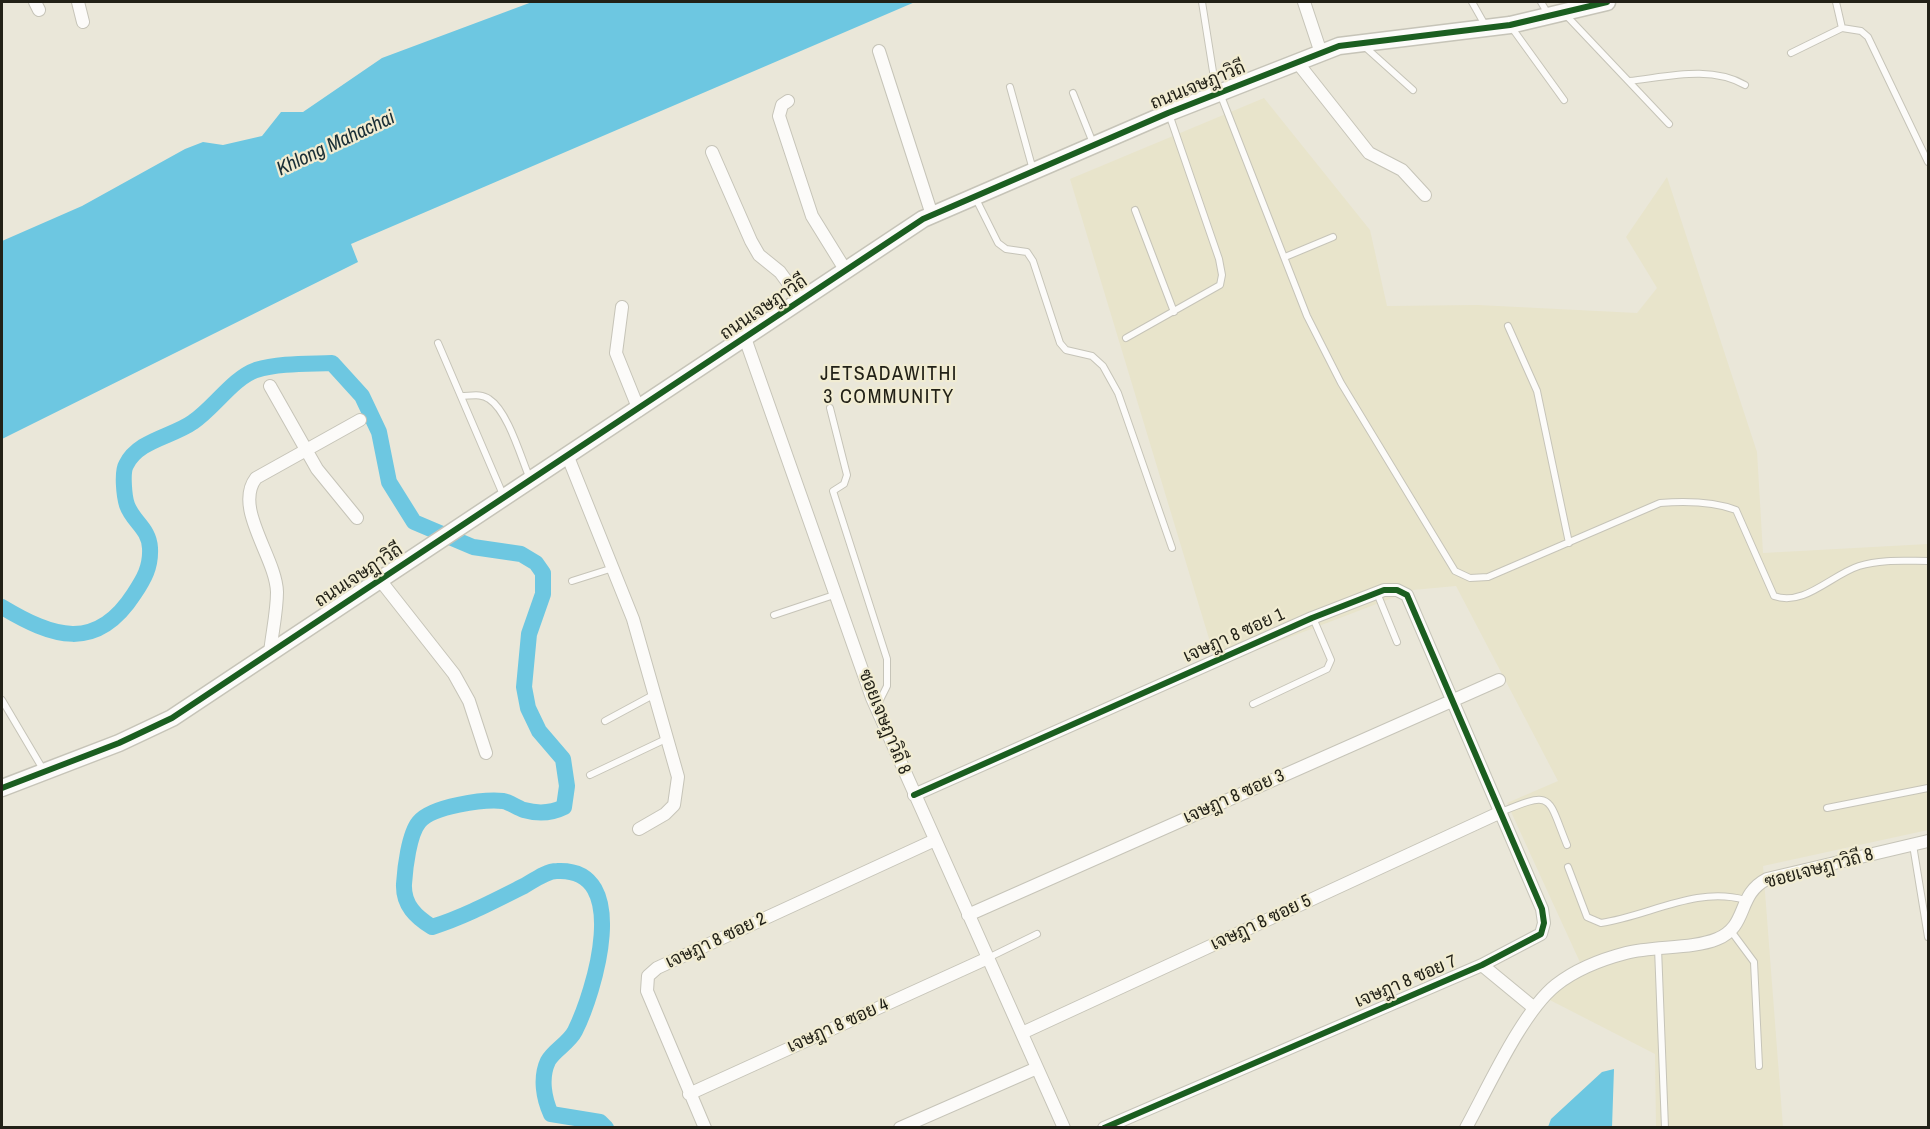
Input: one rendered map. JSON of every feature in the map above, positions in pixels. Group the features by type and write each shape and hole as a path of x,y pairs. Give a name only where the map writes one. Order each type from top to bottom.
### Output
{"street":[{"path":"78,2 83,22"},
{"path":"1304,2 1321,53"},
{"name":"ถนนเจษฎาวิถี","path":"2,788 119,743 172,718 801,302 898,234 932,215 1168,113 1321,53 1359,42 1510,25 1557,15 1596,3"},
{"path":"879,51 932,215"},
{"path":"1297,62 1369,153 1402,170 1425,195"},
{"path":"788,101 780,109 779,116 812,216 846,271"},
{"path":"712,152 759,255 780,272 801,302"},
{"path":"622,307 616,353 639,410"},
{"name":"ซอยเจษฎาวิถี 8","path":"746,338 834,595 876,706 1064,1128"},
{"path":"270,386 330,488 357,518"},
{"path":"270,653 277,593 274,572 248,507 250,485 256,478 360,420"},
{"path":"568,457 633,619 656,693 678,777 674,805 665,814 639,829"},
{"path":"380,580 454,674 469,701 486,753"},
{"name":"เจษฎา 8 ซอย 1","path":"914,795 1312,618 1377,593 1397,590 1407,595 1476,756"},
{"name":"เจษฎา 8 ซอย 3","path":"968,915 1499,680"},
{"name":"เจษฎา 8 ซอย 7","path":"1104,1128 1482,965 1530,942 1541,934 1544,923 1542,909 1476,756"},
{"name":"เจษฎา 8 ซอย 5","path":"1022,1033 1501,812"},
{"name":"เจษฎา 8 ซอย 2","path":"702,1126 647,991 648,976 657,968 935,840"},
{"name":"ซอยเจษฎาวิถี 8","path":"1731,931 1754,886 1767,879 1929,841"},
{"path":"1466,1128 1533,1007 1556,985 1584,968 1626,953 1715,940 1731,931"},
{"name":"เจษฎา 8 ซอย 4","path":"689,1094 988,958"},
{"path":"1482,965 1533,1007"},
{"path":"900,1128 1037,1068"}],"lane":[{"path":"1202,2 1211,63 1220,93 1307,316 1341,383 1455,571 1470,578 1488,577 1660,503 1698,502 1722,505 1736,510 1774,596 1783,600 1802,597 1838,575 1860,566 1885,561 1929,561"},
{"path":"1472,2 1487,28"},
{"path":"1541,2 1629,81 1669,124"},
{"path":"1836,2 1842,28"},
{"path":"1510,25 1564,100"},
{"path":"1791,53 1842,28 1862,31 1868,38 1929,162"},
{"path":"1359,42 1413,90"},
{"path":"1629,81 1702,74 1734,78 1745,85"},
{"path":"1010,87 1033,170"},
{"path":"1073,93 1094,144"},
{"path":"1125,338 1220,285 1222,275 1219,259 1168,113"},
{"path":"975,196 998,243 1006,249 1028,252 1060,343 1066,350 1092,356 1103,366 1118,393 1172,548"},
{"path":"1135,210 1174,312"},
{"path":"1285,257 1334,237"},
{"path":"1508,326 1537,391 1569,543"},
{"path":"438,343 505,498"},
{"path":"461,396 479,395 489,398 501,410 531,481"},
{"path":"830,408 847,475 844,484 833,491 887,659 887,686 876,706"},
{"path":"572,581 613,568"},
{"path":"1377,593 1397,642"},
{"path":"774,615 834,595"},
{"path":"1253,704 1327,669 1332,660 1312,618"},
{"path":"605,721 656,693"},
{"path":"2,700 44,772"},
{"path":"590,775 668,738"},
{"path":"1827,808 1929,788"},
{"path":"1501,812 1535,798 1546,800 1551,806 1567,845"},
{"path":"1913,844 1929,937"},
{"path":"1568,867 1587,917 1601,923 1685,900 1731,896 1745,900"},
{"path":"1731,931 1754,962 1760,1066"},
{"path":"988,958 1037,934"},
{"path":"1658,948 1665,1128"}],"shaded area":[{"path":"1264,98 1370,230 1387,306 1478,305 1637,313 1657,288 1626,237 1667,177 1757,452 1763,553 1928,544 1928,830 1763,866 1783,1127 1656,1127 1655,1054 1540,995 1584,971 1507,803 1558,781 1456,586 1413,590 1217,665 1070,179"}],"water":[{"name":"Khlong Mahachai","path":"532,2 915,2 351,244 358,262 2,439 2,241 82,206 185,149 203,142 223,145 262,136 281,112 303,112 382,58"},
{"path":"1614,1069 1612,1127 1548,1127 1551,1119 1602,1072"}],"waterway":[{"path":"2,607 38,626 56,632 72,634 89,632 104,625 119,613 134,594 144,578 149,561 150,548 147,535 130,511 125,496 125,468 131,457 147,444 193,422 231,386 256,370 284,365 332,363 362,396 379,432 389,482 414,522 473,547 521,554 536,563 543,573 543,594 529,634 524,687 528,708 539,731 563,759 567,786 564,807 550,812 534,812 503,801 484,801 446,808 426,816 416,827 410,843 404,891 412,910 432,927 479,908 553,871 580,875 595,889 601,910 602,935 598,963 583,1013 575,1031 548,1061 544,1074 544,1088 551,1114 600,1122 606,1128"}],"cycle path":[{"path":"2,788 119,743 172,718 923,219 1168,113 1339,46 1510,25 1607,2"},
{"path":"914,795 1312,618 1384,590 1397,590 1407,595 1542,909 1544,923 1541,934 1482,965 1104,1128"}],"district":[{"name":"JETSADAWITHI 3 COMMUNITY","path":"889,386"}]}
